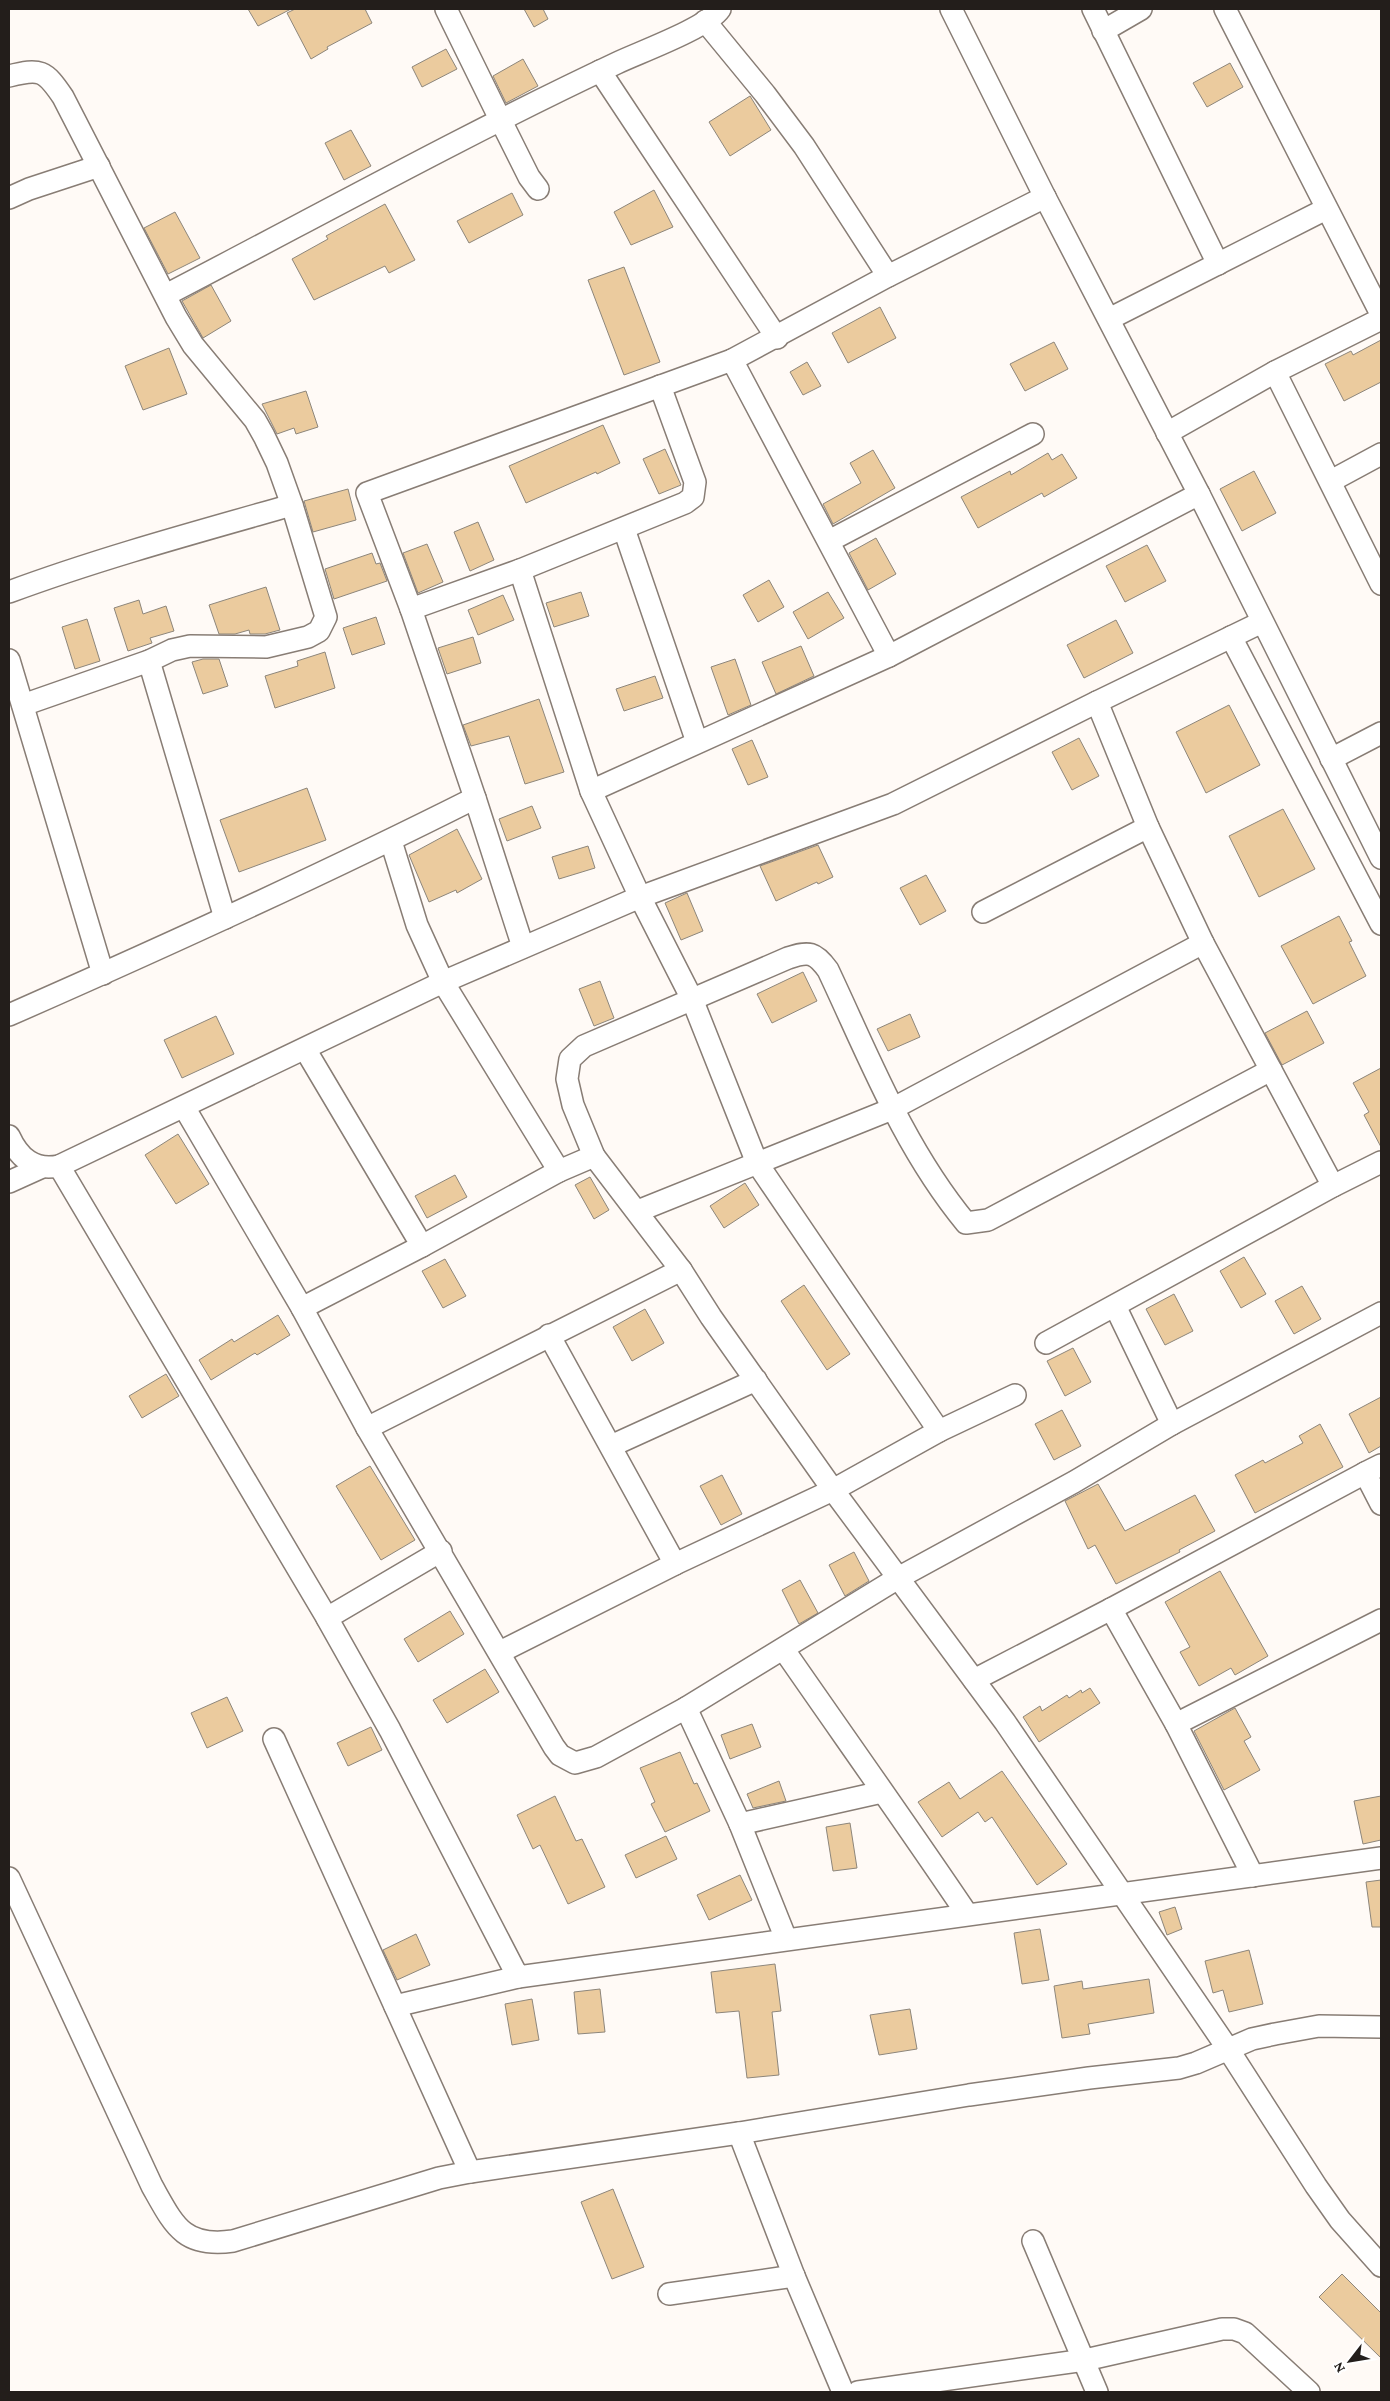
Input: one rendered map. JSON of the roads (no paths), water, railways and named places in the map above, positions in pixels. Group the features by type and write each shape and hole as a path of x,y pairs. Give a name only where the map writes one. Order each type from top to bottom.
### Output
{"street":[{"path":"446,9 529,177 538,189"},
{"path":"950,9 1045,198 1199,494 1381,858"},
{"path":"1093,9 1218,264"},
{"path":"1103,31 1141,9"},
{"path":"1225,9 1381,314"},
{"path":"166,295 500,120 685,32 712,15 765,94 804,146 888,276"},
{"path":"9,76 32,70 43,72 51,79 193,345 255,420 277,463 292,505 326,617 319,631 308,637 266,647 190,646 172,650 149,661 23,704"},
{"path":"600,71 777,338"},
{"path":"9,198 28,188 99,166"},
{"path":"523,947 411,609 367,493 732,360 777,338 888,276 1045,198"},
{"path":"1109,319 1326,208"},
{"path":"1167,434 1275,372 1381,319"},
{"path":"732,360 889,656"},
{"path":"1275,372 1381,584"},
{"path":"411,609 520,570 685,504 694,493 695,482 660,386"},
{"path":"828,542 1033,434"},
{"path":"1331,481 1381,454"},
{"path":"591,791 697,742 801,698 889,656 1199,494"},
{"path":"9,592 117,555 292,505"},
{"path":"624,529 697,742"},
{"path":"520,570 591,791 640,897 692,999 757,1163 939,1431"},
{"path":"9,1182 49,1167 184,1107 443,982 523,947 640,897 893,804 1262,622"},
{"path":"1232,637 1381,924"},
{"path":"9,660 103,974"},
{"path":"149,661 225,918"},
{"path":"1097,702 1148,826 1203,943 1333,1186"},
{"path":"1288,745 1316,730"},
{"path":"1331,759 1381,733"},
{"path":"9,1015 103,974 391,841 475,798"},
{"path":"983,912 1148,826"},
{"path":"391,841 417,925 443,982 559,1171"},
{"path":"638,1211 892,1109 1203,943"},
{"path":"1271,1070 988,1220 966,1223 918,1156 892,1109 828,970 816,957 803,953 788,958 584,1046 570,1059 567,1079 569,1094 594,1156 638,1211 681,1270 711,1317 833,1490 974,1680 1123,1892 1228,2049 1316,2186 1340,2220 1381,2266"},
{"path":"305,1049 422,1246"},
{"path":"184,1107 302,1308 367,1428 441,1551 554,1747 560,1754 575,1763 596,1757 686,1708 784,1650 898,1578 1074,1482 1172,1424 1381,1313"},
{"path":"9,1136 24,1159 49,1167 327,1618 390,1730 518,1977"},
{"path":"302,1308 422,1246 559,1171 594,1156"},
{"path":"1046,1343 1333,1186 1381,1162"},
{"path":"367,1428 681,1270"},
{"path":"1115,1306 1172,1424"},
{"path":"549,1335 675,1564"},
{"path":"611,1446 756,1380"},
{"path":"500,1652 675,1564 833,1490 939,1431 1015,1395"},
{"path":"974,1680 1373,1469 1381,1504"},
{"path":"327,1618 441,1551"},
{"path":"1111,1609 1176,1724 1253,1876"},
{"path":"1176,1724 1381,1620"},
{"path":"784,1650 882,1792 906,1823 967,1914"},
{"path":"686,1708 740,1824 786,1939"},
{"path":"274,1739 470,2172"},
{"path":"740,1824 882,1792"},
{"path":"395,2006 518,1977 1123,1892 1381,1858"},
{"path":"9,1878 152,2186 171,2219 189,2236 212,2244 233,2242 439,2178 470,2172 739,2133 969,2095 1089,2078 1179,2068 1252,2039 1319,2026 1381,2027"},
{"path":"739,2133 794,2276 843,2392"},
{"path":"1033,2241 1097,2392"},
{"path":"670,2294 794,2276"},
{"path":"858,2392 1085,2360 1222,2328 1234,2329 1245,2333 1309,2392"}]}
